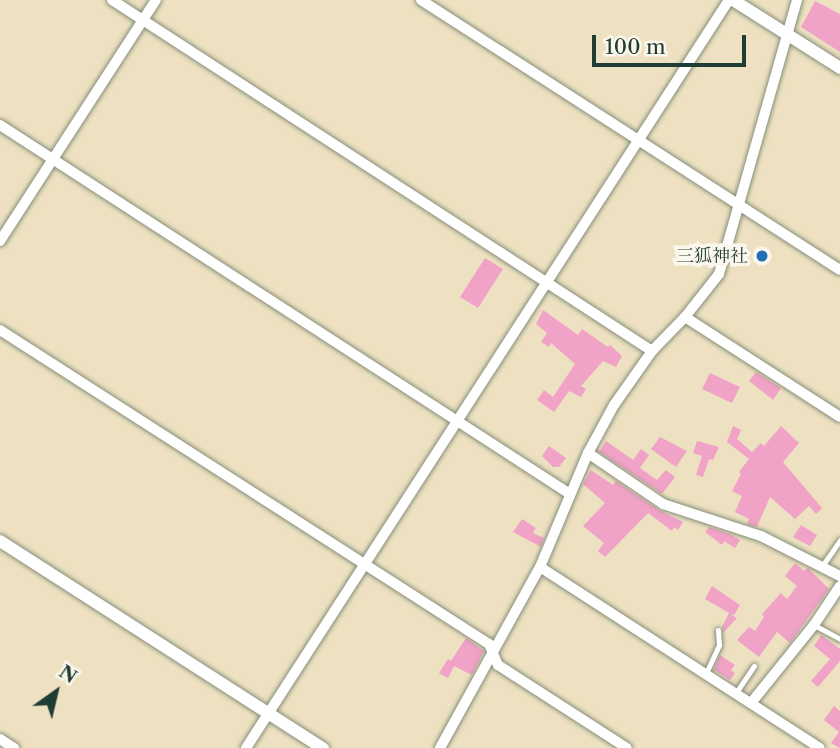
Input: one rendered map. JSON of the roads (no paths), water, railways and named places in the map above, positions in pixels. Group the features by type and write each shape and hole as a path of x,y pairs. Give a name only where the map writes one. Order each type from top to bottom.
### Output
{"street":[{"path":"112,0 652,351"},
{"path":"0,242 156,0"},
{"path":"421,0 840,270"},
{"path":"246,748 731,0 840,68"},
{"path":"440,748 540,567 588,453 614,405 652,351 685,317 719,274 797,0"},
{"path":"0,125 570,494"},
{"path":"685,317 840,417"},
{"path":"0,330 489,644 498,665 627,748"},
{"path":"588,453 663,504 761,536 840,576"},
{"path":"0,541 323,748"},
{"path":"540,567 820,748"},
{"path":"751,703 814,625 840,586"},
{"path":"0,739 13,748"}],"lane":[{"path":"822,566 840,540"},
{"path":"814,625 840,639"},
{"path":"705,674 719,645 718,630"},
{"path":"735,694 754,666"}],"place":[{"name":"三狐神社","path":"762,256"}]}
